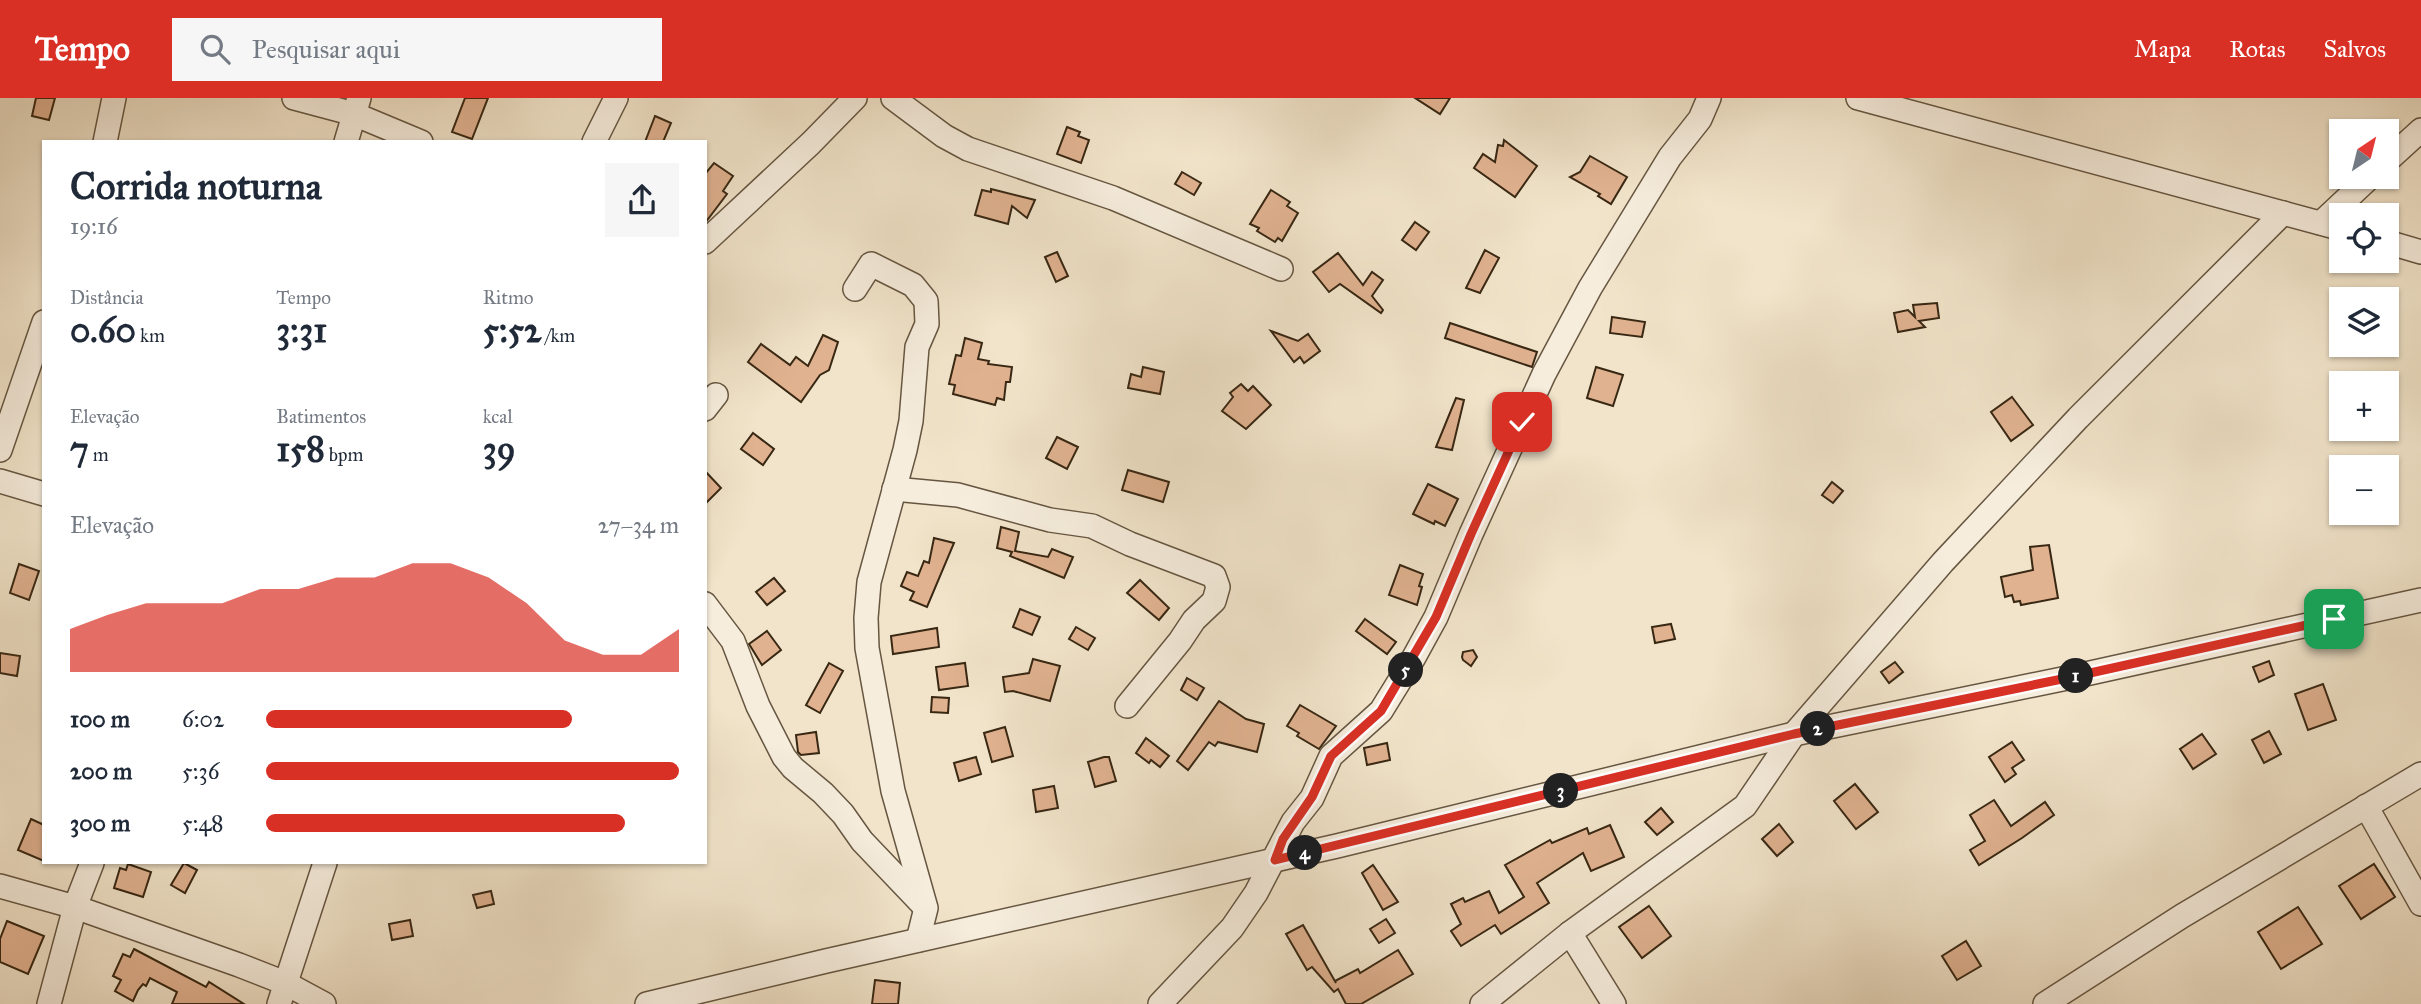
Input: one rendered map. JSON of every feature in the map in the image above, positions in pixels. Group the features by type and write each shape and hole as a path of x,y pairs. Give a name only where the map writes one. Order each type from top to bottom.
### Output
{"street":[{"path":"105,140 114,98"},
{"path":"294,98 357,106 417,140"},
{"path":"595,140 616,98"},
{"path":"707,240 855,98"},
{"path":"893,98 944,136 968,149 1113,198 1281,269"},
{"path":"1160,1004 1232,928 1275,860 1283,839 1312,797 1331,756 1381,711 1413,659 1436,617 1544,374 1590,288 1670,157 1700,119 1709,98"},
{"path":"1870,99 2329,225"},
{"path":"347,140 357,106"},
{"path":"2399,150 2421,130"},
{"path":"2349,203 2360,189"},
{"path":"1482,1004 1570,933 1745,806 1794,734 1943,562 2078,418 2283,213"},
{"path":"2399,246 2421,252"},
{"path":"855,289 871,264 913,285 926,301 927,324 917,347 911,421 869,582 867,648 893,791 926,908 918,940"},
{"path":"0,450 42,328"},
{"path":"0,481 42,493"},
{"path":"894,489 958,495 1050,520 1092,526 1130,544 1214,576 1218,587 1214,601 1194,620 1127,706"},
{"path":"647,1004 1275,860 1794,734 2072,677 2421,600"},
{"path":"709,616 733,641 762,715 784,757 843,814 862,841 926,908"},
{"path":"2045,1004 2182,916 2421,774"},
{"path":"2366,806 2421,904"},
{"path":"49,1004 75,907 92,864"},
{"path":"282,993 325,864"},
{"path":"0,886 75,907 282,993 324,1004"},
{"path":"1570,933 1614,1004"}],"building":[{"path":"36,98 55,98 49,120 32,116"},
{"path":"465,98 488,98 472,139 452,132"},
{"path":"1415,98 1450,98 1440,114"},
{"path":"655,116 671,123 664,140 646,140"},
{"path":"1067,127 1080,132 1078,136 1089,140 1081,163 1057,154"},
{"path":"1504,140 1537,166 1515,197 1474,168 1483,154 1495,162 1498,145 1503,146"},
{"path":"1590,156 1627,177 1611,204 1598,196 1600,194 1570,177 1580,172"},
{"path":"714,163 733,176 723,191 727,194 707,220 707,172"},
{"path":"1182,172 1201,183 1194,195 1175,184"},
{"path":"991,189 1035,200 1027,218 1012,206 1008,224 975,215 982,190 991,192"},
{"path":"1271,190 1290,202 1287,206 1298,213 1282,241 1278,238 1275,242 1250,224"},
{"path":"1415,222 1429,232 1416,250 1402,240"},
{"path":"1485,250 1499,258 1480,293 1466,288"},
{"path":"1057,252 1068,276 1056,282 1045,257"},
{"path":"1338,253 1363,285 1372,272 1383,280 1372,296 1383,310 1381,313 1340,284 1329,292 1313,272"},
{"path":"1937,303 1939,318 1919,321 1925,327 1898,332 1894,313 1908,310 1915,317 1913,305"},
{"path":"1612,317 1645,322 1642,337 1610,333"},
{"path":"1450,323 1537,352 1532,367 1445,338"},
{"path":"1271,331 1298,341 1308,334 1320,351 1304,363 1300,357 1294,362"},
{"path":"823,335 838,342 829,370 820,375 801,402 748,362 761,344 790,365 796,357 808,366"},
{"path":"965,338 982,343 978,359 989,361 988,364 1012,367 1010,382 1006,382 1004,400 997,398 995,405 953,394 955,385 949,384 956,355 961,356"},
{"path":"1143,367 1164,372 1160,394 1128,388 1131,374 1141,377"},
{"path":"1596,367 1623,375 1613,406 1587,398"},
{"path":"1241,384 1248,391 1253,386 1271,405 1246,429 1222,411 1233,397 1230,393"},
{"path":"2012,397 2033,425 2011,441 1991,412"},
{"path":"1456,398 1464,400 1452,450 1436,447"},
{"path":"753,433 774,449 763,465 741,449"},
{"path":"1057,437 1078,447 1067,469 1046,458"},
{"path":"1128,470 1169,482 1163,502 1122,490"},
{"path":"707,473 721,488 707,502"},
{"path":"1832,482 1843,491 1833,503 1822,495"},
{"path":"1428,484 1458,499 1445,526 1413,514"},
{"path":"1001,527 1019,532 1015,551 1048,557 1052,549 1073,557 1064,578 1010,556 1012,552 997,548"},
{"path":"934,538 954,543 927,607 910,600 914,592 901,586 907,572 918,576 924,561 929,563"},
{"path":"2049,545 2058,598 2021,605 2020,601 2014,602 2012,595 2005,597 2001,577 2033,570 2030,547"},
{"path":"19,564 39,571 29,600 10,593"},
{"path":"1400,565 1423,574 1417,605 1389,595"},
{"path":"774,578 785,591 767,605 756,592"},
{"path":"1140,580 1169,608 1159,620 1127,593"},
{"path":"1020,609 1040,617 1032,635 1013,627"},
{"path":"1365,619 1396,642 1387,654 1356,631"},
{"path":"1671,624 1675,639 1655,643 1652,627"},
{"path":"1076,627 1095,638 1088,650 1069,639"},
{"path":"937,628 939,647 893,654 891,636"},
{"path":"767,631 781,650 762,665 749,644"},
{"path":"1473,650 1477,657 1471,666 1462,657 1463,652"},
{"path":"0,653 20,656 17,676 0,673"},
{"path":"1033,659 1060,666 1050,701 1013,691 1005,692 1003,677 1029,673"},
{"path":"2269,661 2274,675 2259,682 2253,667"},
{"path":"1895,662 1903,672 1889,683 1881,672"},
{"path":"829,663 843,671 820,713 806,705"},
{"path":"965,663 968,686 939,690 936,667"},
{"path":"1187,678 1204,688 1197,700 1181,690"},
{"path":"2323,684 2336,720 2308,730 2295,694"},
{"path":"932,697 949,698 948,713 931,712"},
{"path":"1219,701 1246,719 1264,724 1257,752 1218,742 1215,746 1209,742 1188,770 1177,761"},
{"path":"1300,705 1336,726 1319,749 1297,736 1299,733 1287,726"},
{"path":"1005,727 1013,756 992,762 984,733"},
{"path":"2269,731 2281,754 2264,763 2252,740"},
{"path":"816,732 819,753 801,755 798,752 796,735"},
{"path":"2202,734 2216,754 2193,769 2180,749"},
{"path":"1146,738 1169,756 1160,767 1136,753"},
{"path":"2012,742 2024,760 2012,768 2016,774 2005,782 1989,757"},
{"path":"1387,743 1390,760 1367,765 1364,748"},
{"path":"976,757 981,774 959,781 954,763"},
{"path":"1109,757 1116,781 1095,787 1088,762"},
{"path":"1855,784 1878,812 1856,829 1834,801"},
{"path":"1054,786 1058,808 1036,812 1033,790"},
{"path":"1994,800 2011,826 2045,802 2054,815 1979,865 1970,850 1985,841 1970,815"},
{"path":"1661,808 1673,822 1657,835 1645,822"},
{"path":"31,819 42,824 42,860 18,850"},
{"path":"1779,824 1793,842 1777,856 1762,839"},
{"path":"1610,825 1624,857 1591,871 1583,853 1537,883 1549,903 1501,934 1495,925 1461,946 1451,931 1461,924 1451,904 1463,898 1465,902 1489,891 1499,913 1524,897 1505,865 1550,840 1552,843 1587,828 1589,834"},
{"path":"128,864 151,872 143,897 114,888 120,868 126,870"},
{"path":"183,864 197,870 185,893 171,885"},
{"path":"2374,864 2395,897 2361,919 2339,886"},
{"path":"1373,865 1398,902 1383,910 1362,873"},
{"path":"491,891 494,904 477,908 473,895"},
{"path":"1649,906 1671,936 1642,958 1619,927"},
{"path":"2298,907 2322,944 2281,969 2258,932"},
{"path":"1386,919 1395,933 1379,943 1370,929"},
{"path":"410,920 413,936 392,940 389,924"},
{"path":"7,921 44,936 28,974 0,962 0,939"},
{"path":"1303,925 1336,983 1335,981 1358,969 1360,973 1398,950 1413,974 1361,1004 1346,1004 1338,989 1334,992 1312,967 1307,970 1286,934"},
{"path":"1966,941 1981,966 1957,980 1942,956"},
{"path":"134,949 206,987 209,982 244,1004 172,1004 177,992 150,978 146,986 143,984 138,990 133,1001 115,991 121,980 113,976 123,954 130,957"},
{"path":"875,980 900,983 898,1004 872,1004"}],"route":[{"path":"1522,422 1436,617 1413,659 1381,711 1331,756 1312,797 1283,839 1275,860 1794,734 2072,677 2334,619"}]}
